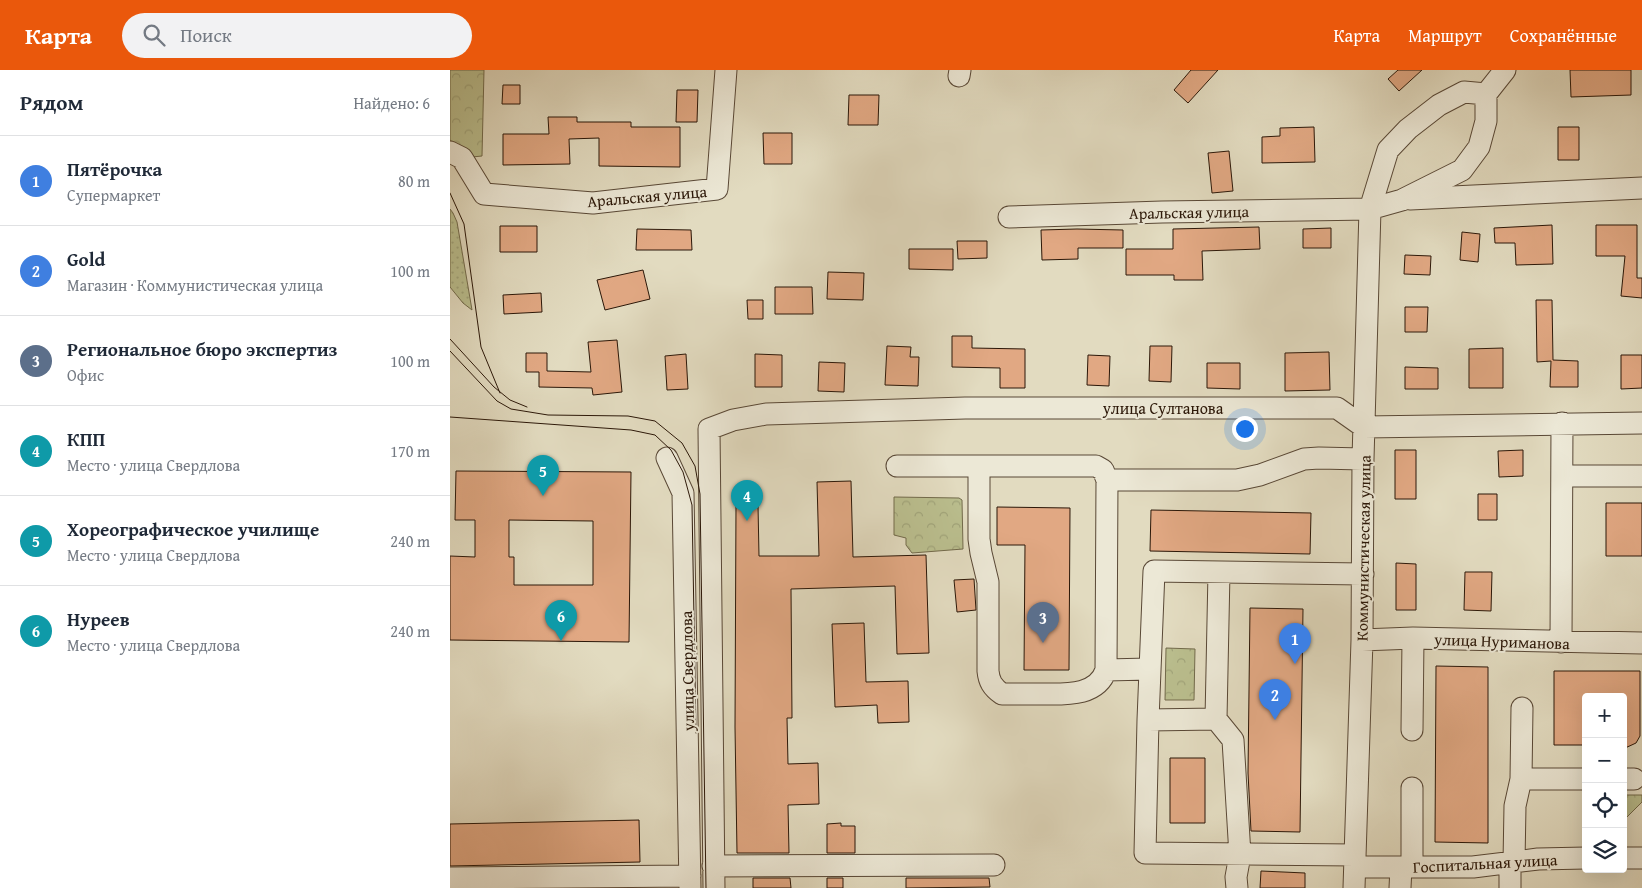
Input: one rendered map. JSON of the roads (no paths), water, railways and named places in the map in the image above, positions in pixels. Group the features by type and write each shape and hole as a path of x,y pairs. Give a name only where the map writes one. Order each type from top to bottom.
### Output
{"street":[{"name":"Аральская улица","path":"450,152 462,158 484,194 593,203 717,189 726,70"},
{"path":"1402,200 1462,170 1479,147 1486,121 1486,94 1505,70"},
{"name":"Коммунистическая улица","path":"1354,888 1362,640 1363,459 1370,209 1388,150 1408,129 1439,105 1464,92 1486,94"},
{"path":"1402,200 1642,188"},
{"name":"Аральская улица","path":"1009,217 1370,209 1402,200"},
{"name":"улица Султанова","path":"709,429 733,420 766,414 994,408 1337,408 1364,428"},
{"path":"1364,428 1642,422"},
{"path":"1561,642 1562,423"},
{"name":"улица Свердлова","path":"709,429 714,888"},
{"name":"улица Свердлова","path":"667,458 683,493 690,882"},
{"path":"1107,480 1237,480 1260,475 1304,459 1363,459"},
{"path":"897,466 979,466 1096,466 1102,470 1107,480 1106,670 1099,683 1091,688 1071,694 1002,694 992,685 988,670 988,582 979,539 979,466"},
{"path":"1562,476 1642,476"},
{"path":"685,544 709,545"},
{"path":"1216,719 1148,720 1154,571 1363,574"},
{"path":"1219,572 1216,719 1234,740 1240,855 1236,888"},
{"path":"1412,730 1413,638"},
{"name":"улица Нуриманова","path":"1362,640 1413,638 1642,643"},
{"path":"1106,670 1150,669"},
{"path":"1510,888 1514,806 1521,779 1522,708"},
{"name":"Госпитальная улица","path":"1148,720 1145,854 1240,855 1355,861 1404,874 1538,859 1582,858"},
{"path":"1521,779 1582,779"},
{"path":"1404,874 1412,788"},
{"path":"1627,858 1642,858"},
{"path":"713,866 994,865"},
{"path":"450,878 569,883 690,882"}],"tram line":[{"path":"450,193 464,224 481,347 500,393"},
{"path":"450,339 494,387 510,400 527,407"},
{"path":"450,351 497,401 511,409 548,415 628,416 655,421 682,443 695,466 700,494 706,888"},
{"path":"450,417 631,430 655,435 671,450 683,472 692,505 696,733"}],"place":[{"name":"Хореографическое училище","path":"543,496"},
{"name":"КПП","path":"747,521"},
{"name":"Нуреев","path":"561,641"},
{"name":"Региональное бюро экспертиз","path":"1043,643"},
{"name":"Пятёрочка","path":"1295,664"},
{"name":"Gold","path":"1275,720"}]}
